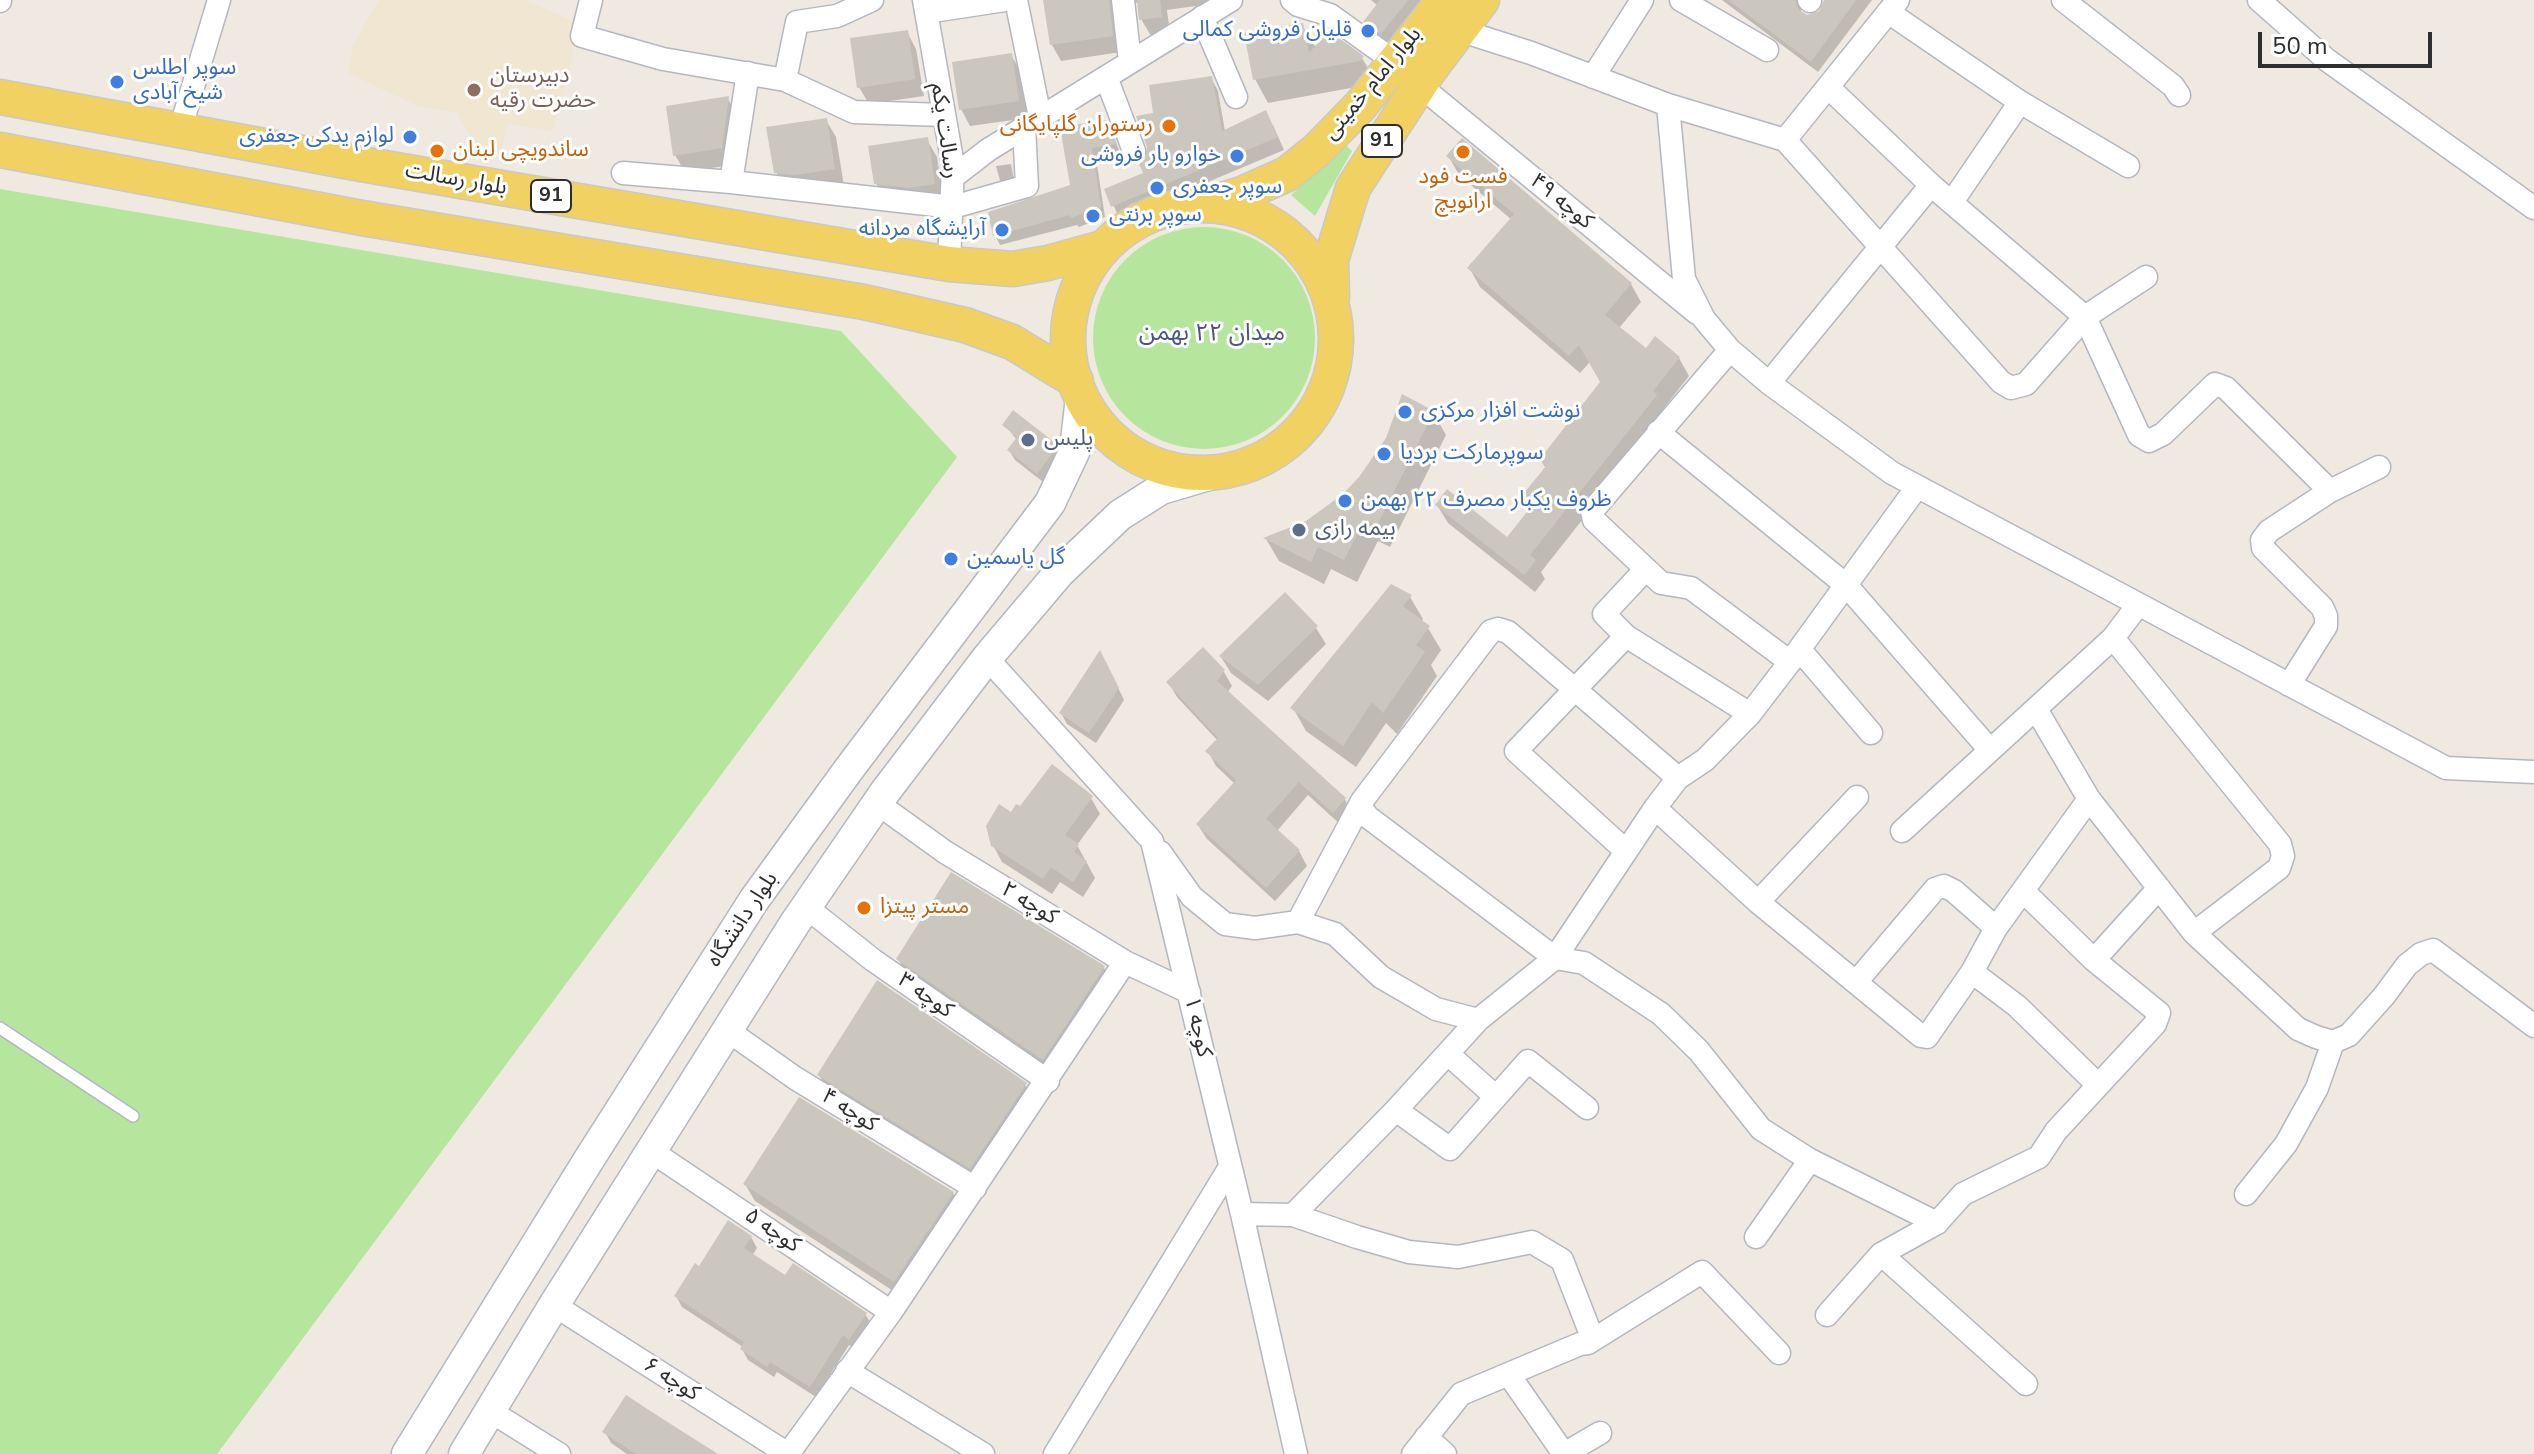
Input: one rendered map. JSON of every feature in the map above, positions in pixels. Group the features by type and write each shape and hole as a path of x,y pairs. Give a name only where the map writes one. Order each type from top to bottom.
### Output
{"main road":[{"name":"بلوار امام خمینی","path":"1211,203 1242,194 1287,174 1317,150 1361,105 1444,0"},
{"name":"بلوار امام خمینی","path":"1332,301 1331,260 1353,188 1419,85 1482,0"},
{"name":"بلوار رسالت","path":"0,97 361,164 949,264 1013,269 1102,248"},
{"name":"91","path":"0,150 362,218 864,302 965,325 1012,342 1079,389"},
{"name":"91","path":"1211,203 1253,213 1287,232 1313,264 1332,301 1337,340 1333,379 1314,415 1285,445 1263,458 1252,464 1212,474 1172,472 1136,456 1104,433 1079,389 1067,358 1068,320 1080,279 1102,248 1135,222 1173,206 1211,203"},
{"name":"بلوار دانشگاه","path":"407,1454 754,900 1050,503 1075,450 1079,389"},
{"name":"بلوار دانشگاه","path":"464,1454 554,1305 806,907 877,803 987,658 1059,573 1120,515 1161,489 1212,474"},
{"path":"611,1124 651,1151"}],"street":[{"path":"180,130 219,0"},
{"path":"591,0 582,36 663,59 785,80 854,112 944,115"},
{"path":"785,80 797,22 837,16 872,0"},
{"path":"925,6 1005,0"},
{"path":"623,173 953,207 1027,186 1032,122 1016,0"},
{"path":"1123,0 1130,62"},
{"path":"953,177 1032,122 1231,0"},
{"path":"1292,0 1298,5 1330,15 1394,61"},
{"path":"1593,77 1642,0"},
{"path":"1681,0 1767,50"},
{"path":"2063,0 2173,86 2179,95"},
{"path":"2259,0 2327,60 2534,208"},
{"name":"رسالت یکم","path":"925,6 953,177 949,264"},
{"path":"1785,140 1893,6 2020,102 2128,166"},
{"path":"1202,17 1236,97"},
{"path":"1459,30 1668,105 1785,140 2001,382 2011,388 2026,384 2085,317 2146,277"},
{"path":"731,182 748,73"},
{"path":"1106,77 1134,151"},
{"name":"کوچه ۴۹","path":"1419,85 1704,319"},
{"path":"1828,87 1931,185 2085,317 2139,435 2149,441 2163,434 2215,384 2226,388 2330,491"},
{"path":"1952,202 2020,102"},
{"path":"1668,105 1684,279 1704,319 1730,350 1769,383 1892,473 2446,768 2534,772"},
{"path":"1769,383 1931,185"},
{"path":"1730,350 1592,511 1594,520 1661,583 1691,588 1795,656 1871,733"},
{"path":"1658,432 1846,585 1990,750"},
{"path":"2289,685 2326,626 2326,616 2322,607 2263,548 2262,540 2269,531 2330,491 2379,467"},
{"path":"1293,1215 1396,1110 1478,1020 1555,958 1678,778 1705,760 1750,714 1917,487"},
{"path":"1646,569 1604,614 1626,636 1750,714"},
{"path":"1902,831 2113,638 2138,605"},
{"path":"1298,922 1362,801 1491,631 1498,629 1508,632 1678,778"},
{"path":"1626,636 1516,751 1626,851"},
{"path":"2113,638 2280,844 2283,856 2279,868 2194,933"},
{"name":"کوچه ۱","path":"987,658 1152,841 1296,1454"},
{"path":"2036,709 2089,799 2194,933 2298,1029 2333,1042 2349,1035 2407,965 2421,954 2433,950 2534,1026"},
{"path":"1758,902 1857,797"},
{"path":"1655,808 1758,902 1921,1036 1927,1037 1972,972 1996,928 2089,799"},
{"path":"1362,801 1361,808 1368,817 1555,958 1584,963 1661,1014 1699,1051 1761,1129 1810,1160 1937,1223"},
{"name":"کوچه ۲","path":"877,803 945,852 1125,962 1189,992"},
{"path":"1152,841 1192,897 1225,924 1255,928 1298,922 1335,934 1381,977 1436,1009 1478,1020"},
{"path":"1857,981 1935,889 1944,886 1954,891 1996,928"},
{"path":"2094,960 2159,888"},
{"path":"1827,1315 1881,1254 1937,1223 1963,1194 2039,1157 2056,1131 2155,1024 2159,1013 2094,960 2023,891"},
{"name":"کوچه ۳","path":"806,907 873,960 1048,1081"},
{"path":"788,1454 891,1312 1125,962"},
{"path":"1972,972 2017,1006 2097,1084"},
{"name":"کوچه ۴","path":"727,1030 795,1078 975,1188"},
{"path":"2246,1194 2286,1144 2317,1088 2333,1042"},
{"path":"1448,1054 1496,1097"},
{"path":"1396,1110 1450,1149 1528,1061 1587,1108"},
{"name":"کوچه ۵","path":"651,1151 891,1312"},
{"path":"1756,1237 1810,1160"},
{"path":"1055,1454 1230,1167"},
{"path":"1242,1214 1293,1215 1409,1252 1446,1256 1458,1257 1532,1242 1562,1260 1590,1332 1588,1343"},
{"path":"1881,1254 2026,1384"},
{"path":"1445,1454 1420,1446 1461,1394 1588,1343 1702,1272 1779,1353"},
{"name":"کوچه ۶","path":"554,1305 788,1454"},
{"path":"847,1371 983,1454"},
{"path":"1509,1375 1564,1454 1600,1433"},
{"path":"490,1411 559,1454"}],"lane":[{"path":"0,1028 133,1116"}],"shaded area":[{"name":"دبیرستان حضرت رقیه","path":"379,0 525,0 575,22 572,60 553,131 508,124 500,153 473,141 457,112 420,107 348,73 353,45"}],"green space":[{"path":"1346,145 1352,151 1315,216 1291,195"},
{"path":"0,189 841,331 957,457 217,1454 0,1454"},
{"path":"1204,227 1246,235 1283,259 1307,296 1315,338 1307,380 1283,417 1246,441 1204,449 1162,441 1125,417 1101,380 1093,338 1101,296 1125,259 1162,235"}],"building":[{"path":"1043,0 1109,0 1113,36 1050,45"},
{"path":"1137,0 1160,0 1162,17 1139,20"},
{"path":"1380,0 1408,0 1381,34 1363,22"},
{"path":"1728,0 1795,0 1799,10 1807,15 1819,11 1824,0 1856,0 1811,62"},
{"path":"1303,23 1309,53 1329,31 1364,56 1360,61 1253,80 1244,33"},
{"path":"908,30 915,79 857,88 850,38"},
{"path":"1012,53 1019,101 959,110 952,62"},
{"path":"1212,76 1222,131 1266,110 1278,137 1111,207 1104,189 1143,173 1139,164 1145,159 1147,147 1136,116 1153,113 1149,85"},
{"path":"729,96 722,148 673,156 666,106"},
{"path":"827,118 835,169 795,175 774,173 766,127"},
{"path":"1107,120 1117,144 1092,148 1101,207 1071,218 1070,215 993,236 988,212 1070,185 1060,127"},
{"path":"928,137 935,184 908,188 874,184 868,146"},
{"path":"1462,138 1632,283 1605,315 1646,348 1655,336 1680,357 1653,391 1657,395 1530,555 1536,560 1524,575 1435,505 1447,489 1507,537 1531,507 1520,498 1546,466 1539,460 1600,382 1579,345 1569,356 1467,268 1514,214 1446,156"},
{"path":"1402,394 1434,411 1377,526 1365,519 1344,560 1318,547 1311,562 1263,538 1306,521 1343,494 1386,438"},
{"path":"1013,410 1058,445 1037,474 1007,450 1017,437 1002,425"},
{"path":"1391,584 1412,595 1403,606 1430,626 1416,645 1425,652 1383,713 1372,702 1343,746 1290,708"},
{"path":"1285,592 1318,626 1258,685 1219,656"},
{"path":"1203,647 1225,670 1217,681 1346,798 1333,813 1299,782 1266,819 1300,850 1266,888 1196,824 1236,780 1205,751 1218,738 1166,682"},
{"path":"1100,650 1119,688 1089,733 1059,713"},
{"path":"1052,764 1093,796 1065,835 1079,844 1074,852 1087,861 1073,882 1051,867 1043,879 991,846 986,826 999,804 1011,812 1016,804 1020,806"},
{"path":"951,872 1105,966 1043,1060 896,959"},
{"path":"877,980 1027,1083 970,1169 817,1075"},
{"path":"799,1097 954,1192 894,1282 743,1184"},
{"path":"728,1220 752,1236 744,1248 785,1275 793,1263 867,1313 849,1340 843,1335 810,1387 770,1362 767,1367 740,1349 744,1342 674,1296 695,1263 699,1266"},
{"path":"626,1395 718,1454 636,1454 602,1432"}],"place":[{"name":"قلیان فروشی کمالی","path":"1368,31"},
{"name":"سوپر اطلس شیخ آبادی","path":"117,82"},
{"name":"دبیرستان حضرت رقیه","path":"474,90"},
{"name":"رستوران گلپایگانی","path":"1169,126"},
{"name":"لوازم یدکی جعفری","path":"410,137"},
{"name":"ساندویچی لبنان","path":"437,151"},
{"name":"فست فود ارانویچ","path":"1463,152"},
{"name":"خوارو بار فروشی","path":"1237,156"},
{"name":"سوپر جعفری","path":"1157,188"},
{"name":"سوپر برنتی","path":"1093,216"},
{"name":"آرایشگاه مردانه","path":"1002,230"},
{"name":"نوشت افزار مرکزی","path":"1405,412"},
{"name":"پلیس","path":"1028,440"},
{"name":"سوپرمارکت بردیا","path":"1384,454"},
{"name":"ظروف یکبار مصرف ۲۲ بهمن","path":"1345,501"},
{"name":"بیمه رازی","path":"1299,530"},
{"name":"گل یاسمین","path":"951,559"},
{"name":"مستر پیتزا","path":"864,908"}],"district":[{"name":"میدان ۲۲ بهمن","path":"1212,334"}]}
